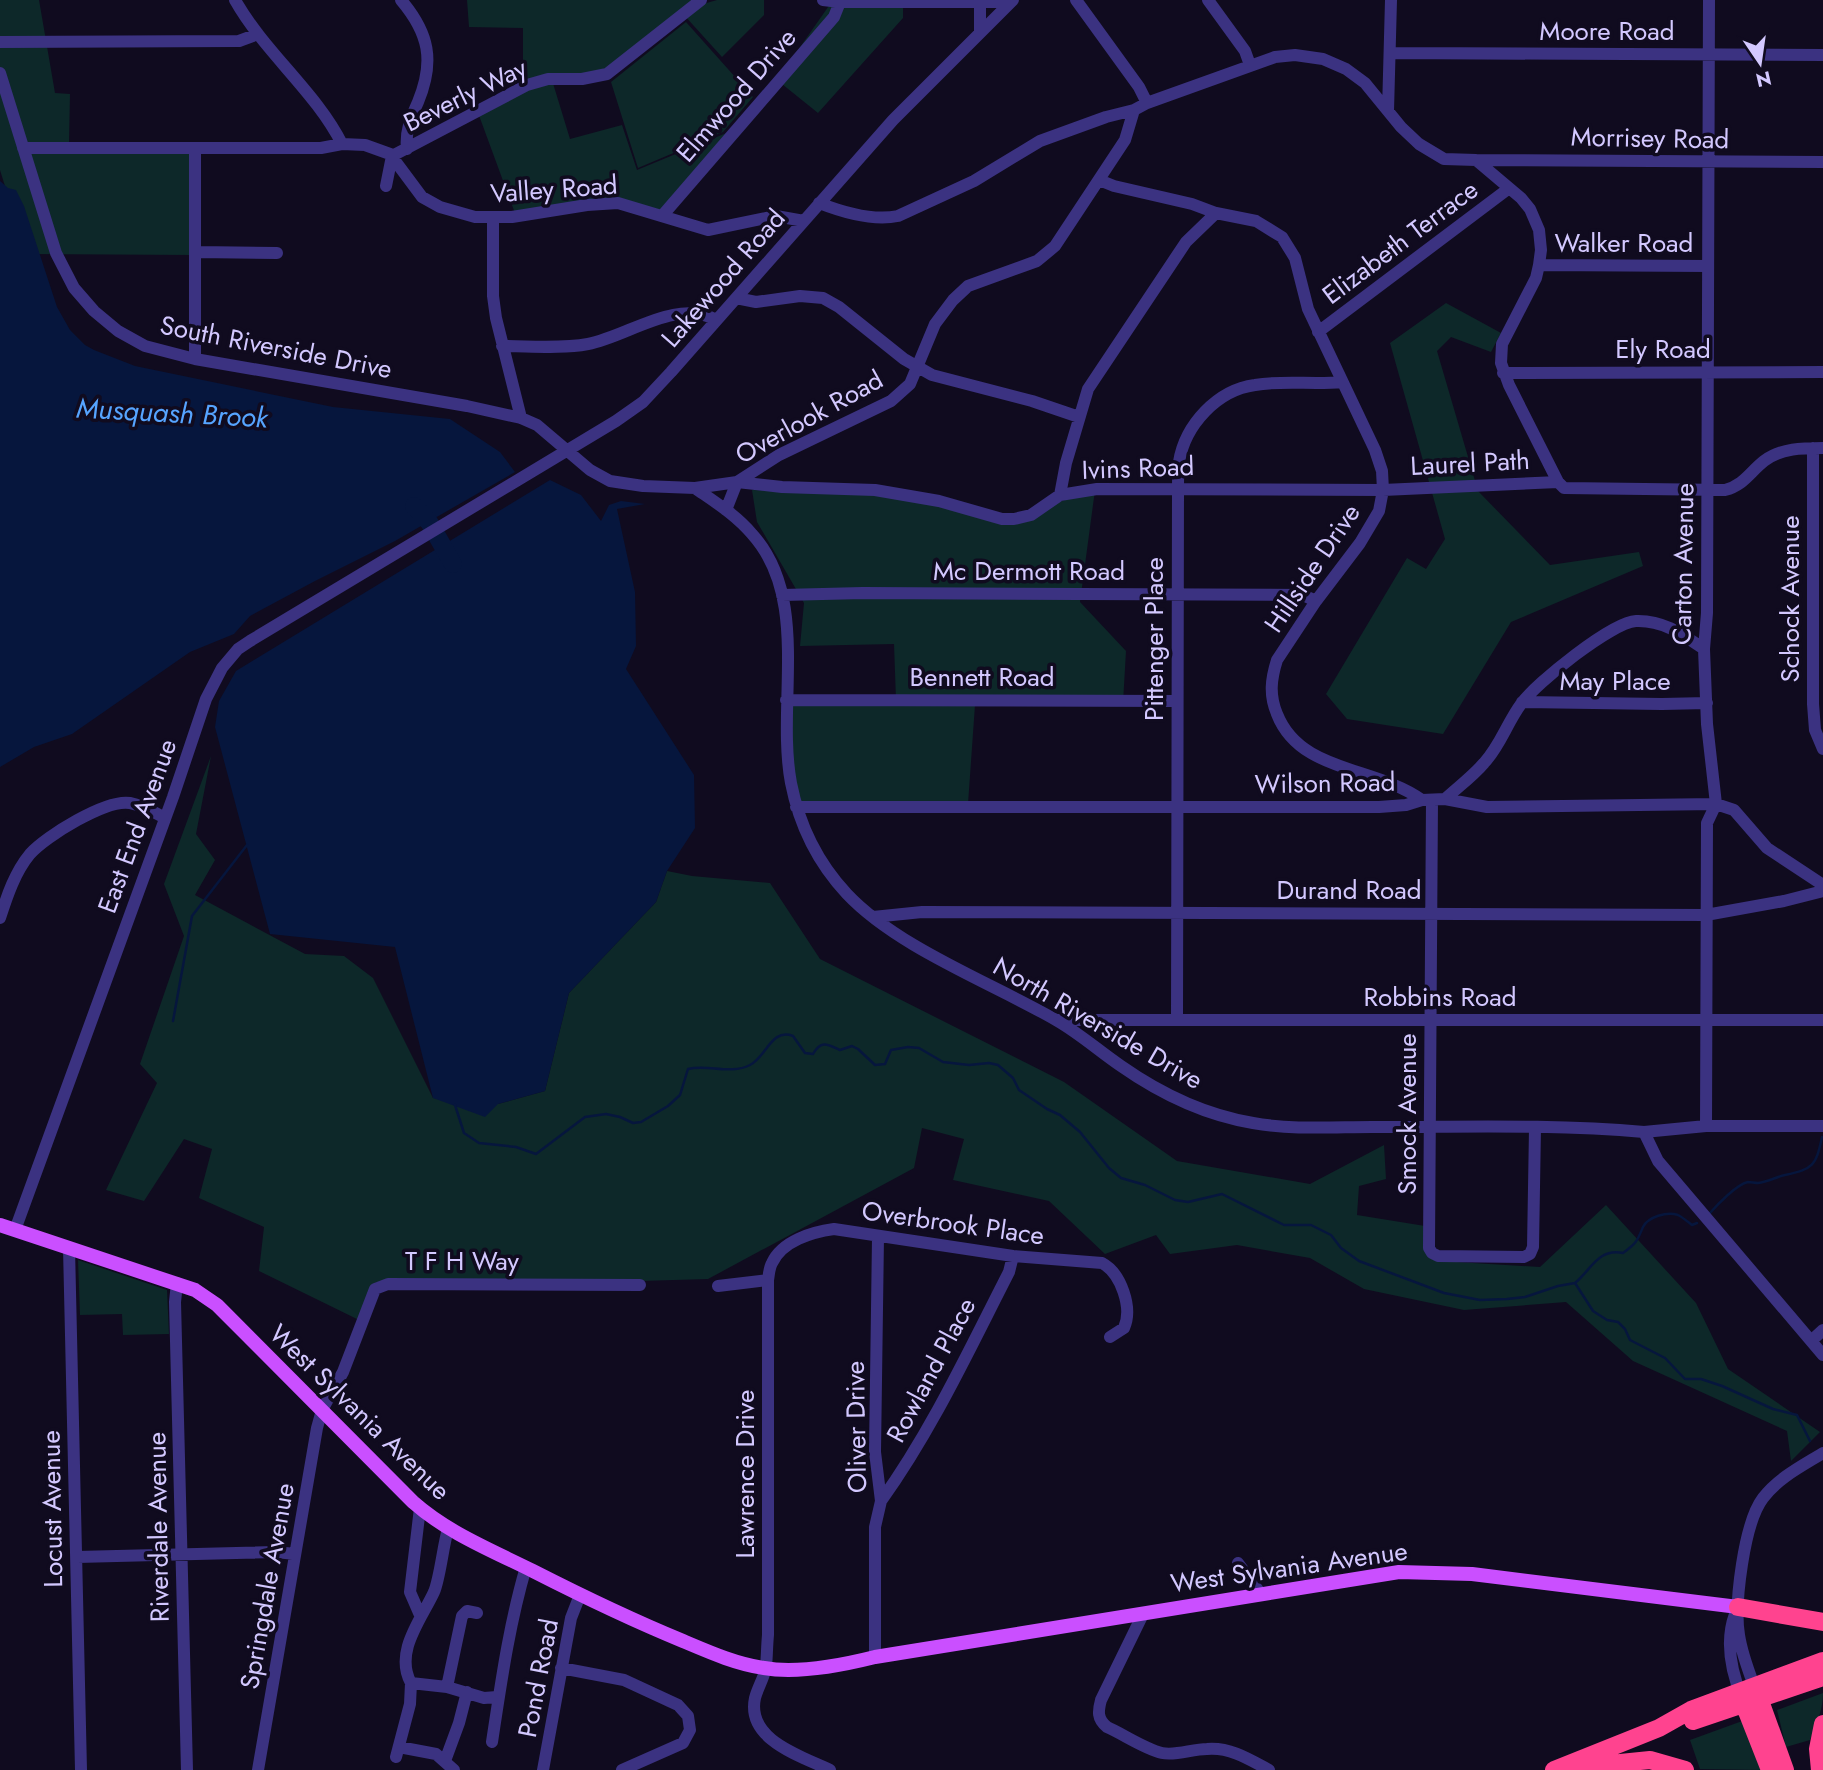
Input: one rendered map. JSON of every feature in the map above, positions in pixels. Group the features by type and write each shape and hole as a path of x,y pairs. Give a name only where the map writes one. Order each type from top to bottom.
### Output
{"highway":[{"path":"1738,1607 1823,1622"},
{"path":"1554,1770 1659,1728 1699,1720 1823,1661"},
{"path":"1749,1695 1823,1677"},
{"path":"1749,1695 1778,1768"},
{"path":"1820,1770 1818,1749 1823,1724"},
{"path":"1560,1770 1612,1762 1650,1760 1685,1770"}],"main road":[{"name":"West Sylvania Avenue","path":"0,1225 195,1290 217,1305 420,1508 448,1529 580,1595 712,1653 765,1669 852,1669 875,1657 1385,1573 1472,1574 1738,1607"}],"street":[{"path":"235,0 258,34 332,125 342,145"},
{"path":"401,0 419,24 427,51 425,84 406,130 407,149"},
{"name":"Beverly Way","path":"392,156 527,85 548,79 582,79 607,74 701,0"},
{"path":"823,0 1012,1"},
{"path":"980,0 980,32"},
{"path":"1076,0 1139,87 1147,103"},
{"path":"1208,0 1245,51 1251,65"},
{"path":"1388,111 1391,0"},
{"name":"Carton Avenue","path":"1706,1126 1707,823 1716,804 1708,744 1704,649 1708,490 1709,0"},
{"name":"Lakewood Road","path":"427,536 643,402 893,120 1012,1"},
{"name":"Elmwood Drive","path":"662,216 834,17 840,2"},
{"path":"0,42 239,41 258,34"},
{"name":"Moore Road","path":"1391,53 1823,55"},
{"name":"Morrisey Road","path":"1133,110 1251,65 1287,55 1323,59 1353,73 1365,83 1401,127 1440,158 1823,162"},
{"name":"South Riverside Drive","path":"0,73 56,253 82,298 106,322 132,340 160,351 195,359 467,406 521,418 537,425 590,470 610,481 643,486 695,488"},
{"path":"819,203 859,214 898,216 974,181 1040,141 1133,110"},
{"name":"Overlook Road","path":"726,510 737,482 779,455 891,401 910,384 935,324 953,300 968,286 1027,266 1050,250 1128,134 1133,110"},
{"path":"23,148 321,148 365,145 392,156 386,186"},
{"path":"195,148 195,359"},
{"name":"Valley Road","path":"392,156 412,187 430,204 475,217 512,218 587,205 618,203 708,230 776,216 804,221"},
{"path":"1476,160 1521,198 1535,219 1541,241 1536,278 1502,344 1503,373 1558,482"},
{"name":"Hillside Drive","path":"1099,180 1192,204 1216,213 1256,221 1282,237 1295,258 1304,298 1318,332 1375,450 1382,471 1383,490 1375,519 1280,655 1273,674 1271,691 1281,725 1296,744 1309,753 1433,800"},
{"name":"Elizabeth Terrace","path":"1318,332 1508,189"},
{"path":"1060,495 1088,389 1161,278 1196,230 1216,213"},
{"path":"493,218 493,296 502,346 521,418"},
{"path":"196,252 278,253"},
{"name":"Walker Road","path":"1539,265 1708,266"},
{"path":"736,298 756,302 800,296 823,298 839,307 904,359 932,375 1032,401 1079,417"},
{"path":"502,346 588,344 654,320 694,313 717,320"},
{"name":"Ely Road","path":"1503,373 1823,372"},
{"name":"Pittenger Place","path":"1177,1020 1179,462 1187,436 1200,417 1223,397 1240,388 1258,384 1342,382"},
{"name":"Laurel Path","path":"1383,490 1558,482 1564,488 1572,490 1725,490 1741,484 1773,455 1798,448 1818,448"},
{"name":"Schock Avenue","path":"1818,448 1813,704 1815,730 1823,748"},
{"name":"Ivins Road","path":"695,488 737,482 782,487 898,492 1003,519 1031,515 1060,495 1097,489 1383,490"},
{"name":"North Riverside Drive","path":"695,488 752,533 777,574 786,620 789,770 796,807 823,864 849,896 873,917 917,946 1056,1020 1149,1085 1184,1103 1218,1115 1283,1126 1535,1128 1644,1132 1706,1126 1823,1126"},
{"name":"East End Avenue","path":"16,1230 216,677 229,658 250,641 427,536"},
{"name":"Mc Dermott Road","path":"782,595 1303,595 1316,601"},
{"path":"1433,800 1485,763 1522,702 1544,679 1620,625 1630,622 1661,623 1704,649"},
{"name":"Bennett Road","path":"786,700 1177,701"},
{"name":"May Place","path":"1522,702 1707,703"},
{"name":"Wilson Road","path":"796,807 1379,807 1433,800 1487,807 1716,804"},
{"name":"Smock Avenue","path":"1433,800 1429,1248 1432,1253 1438,1256 1530,1254 1533,1247 1535,1128"},
{"path":"0,918 16,878 30,854 92,812 111,804 131,803 165,818"},
{"path":"1716,804 1734,810 1767,848 1823,885"},
{"name":"Durand Road","path":"873,917 922,912 1706,915 1823,891"},
{"name":"Robbins Road","path":"1056,1020 1823,1020"},
{"path":"1644,1132 1658,1161 1823,1355"},
{"name":"Overbrook Place","path":"768,1280 771,1263 792,1243 807,1234 834,1229 1013,1256 1102,1263 1113,1271 1128,1309 1124,1328 1110,1337"},
{"name":"Oliver Drive","path":"875,1657 874,1527 881,1501 875,1452 878,1237"},
{"name":"Locust Avenue","path":"69,1248 81,1770"},
{"name":"Rowland Place","path":"881,1501 902,1472 926,1430 1009,1272 1013,1256"},
{"path":"718,1286 768,1280"},
{"name":"Lawrence Drive","path":"768,1280 768,1635 765,1669 754,1704 761,1729 771,1740 830,1770"},
{"name":"Riverdale Avenue","path":"177,1283 187,1770"},
{"name":"T F H Way","path":"322,1410 343,1372 372,1294 383,1284 640,1285"},
{"path":"1811,1341 1823,1331"},
{"name":"Springdale Avenue","path":"258,1770 322,1410"},
{"path":"1749,1695 1731,1662 1729,1630 1738,1607 1747,1534 1753,1514 1773,1486 1823,1453"},
{"path":"420,1508 410,1592 420,1615"},
{"path":"448,1529 435,1591 420,1615 406,1656 405,1672 411,1683 410,1704 398,1752 436,1754 449,1765 467,1692"},
{"path":"77,1557 276,1552 295,1554"},
{"path":"1238,1563 1261,1594"},
{"path":"492,1742 497,1697 526,1567"},
{"name":"Pond Road","path":"543,1770 570,1618 580,1595"},
{"path":"447,1687 462,1616 467,1611 477,1613"},
{"path":"1143,1614 1101,1700 1098,1714 1101,1722 1158,1752 1172,1754 1209,1748 1222,1750 1242,1756 1269,1770"},
{"path":"561,1668 624,1680 678,1705 688,1716 690,1730 683,1743 622,1770"},
{"path":"411,1683 447,1687 484,1698 497,1697"}],"green space":[{"path":"0,0 39,0 55,93 70,94 69,143 193,144 194,255 26,254 0,170"},
{"path":"467,0 693,0 696,6 717,0 764,0 764,15 722,57 684,15 604,75 552,80 570,139 622,125 637,170 736,129 662,215 609,202 516,216 477,110 523,87 523,28 469,27"},
{"path":"833,0 903,0 903,18 818,113 777,80"},
{"path":"686,22 753,97 723,132 638,168 611,82"},
{"path":"1446,303 1501,333 1491,352 1451,337 1437,351 1478,491 1550,565 1639,552 1643,566 1511,622 1443,734 1347,719 1326,694 1407,558 1426,569 1445,539 1390,343"},
{"path":"752,490 893,492 1002,521 1095,490 1080,602 1126,651 1123,703 975,705 968,804 794,805 786,701 896,700 894,644 800,646 804,603 757,522"},
{"path":"211,756 196,834 215,860 195,895 305,954 344,956 373,978 433,1098 498,1104 545,1091 569,993 656,902 667,871 770,883 820,959 1064,1082 1177,1161 1310,1184 1384,1145 1386,1179 1359,1186 1357,1215 1425,1226 1440,1261 1540,1267 1606,1205 1696,1303 1728,1369 1820,1432 1791,1461 1787,1431 1633,1361 1566,1302 1464,1310 1364,1289 1310,1258 1237,1245 1170,1254 1156,1235 1105,1254 1049,1201 953,1180 964,1139 922,1128 914,1168 708,1279 376,1282 359,1320 259,1271 264,1227 199,1198 212,1149 184,1139 144,1201 106,1190 157,1083 140,1064 184,936 164,884"},
{"path":"78,1260 167,1290 169,1334 123,1335 122,1314 80,1315"},
{"path":"1823,1693 1820,1712 1810,1740 1786,1747 1777,1710"},
{"path":"1745,1720 1763,1770 1700,1769 1690,1740"}],"water":[{"path":"0,181 8,188 16,190 24,206 57,307 70,330 85,345 135,366 333,407 450,419 500,452 515,472 395,541 250,616 234,634 190,652 72,734 34,747 0,767"},
{"path":"550,480 581,495 601,521 609,505 621,501 645,504 617,509 635,592 636,646 626,669 694,775 695,828 667,871 656,902 569,993 545,1091 498,1104 485,1117 433,1098 395,947 270,934 215,727 219,701 236,671"}],"waterway":[{"name":"Musquash Brook","path":"414,506 429,522 453,564"},
{"path":"173,1021 192,916 247,845"},
{"name":"Musquash Brook","path":"455,1105 464,1133 479,1143 516,1147 536,1154 585,1117 606,1114 633,1123 641,1122 668,1106 680,1095 688,1069 742,1068 756,1061 774,1039 786,1035 793,1036 805,1053 813,1054 825,1044 840,1050 852,1046 875,1065 885,1064 891,1050 908,1047 919,1048 943,1062 998,1065 1013,1078 1019,1090 1060,1115 1080,1132 1109,1168 1121,1178 1145,1185 1175,1200 1188,1202 1222,1194 1284,1225 1311,1225 1331,1235 1341,1248 1359,1261 1444,1293 1480,1300 1525,1297 1575,1283 1601,1257 1614,1252 1623,1253 1631,1247 1645,1223 1653,1218 1674,1214 1692,1225 1697,1223"},
{"name":"Musquash Brook","path":"1710,1213 1743,1184 1765,1182 1802,1171 1812,1165 1822,1137"},
{"path":"1575,1283 1593,1311 1607,1320 1618,1322 1630,1340 1665,1358 1685,1379 1701,1379 1773,1409 1797,1415 1810,1441"}]}
